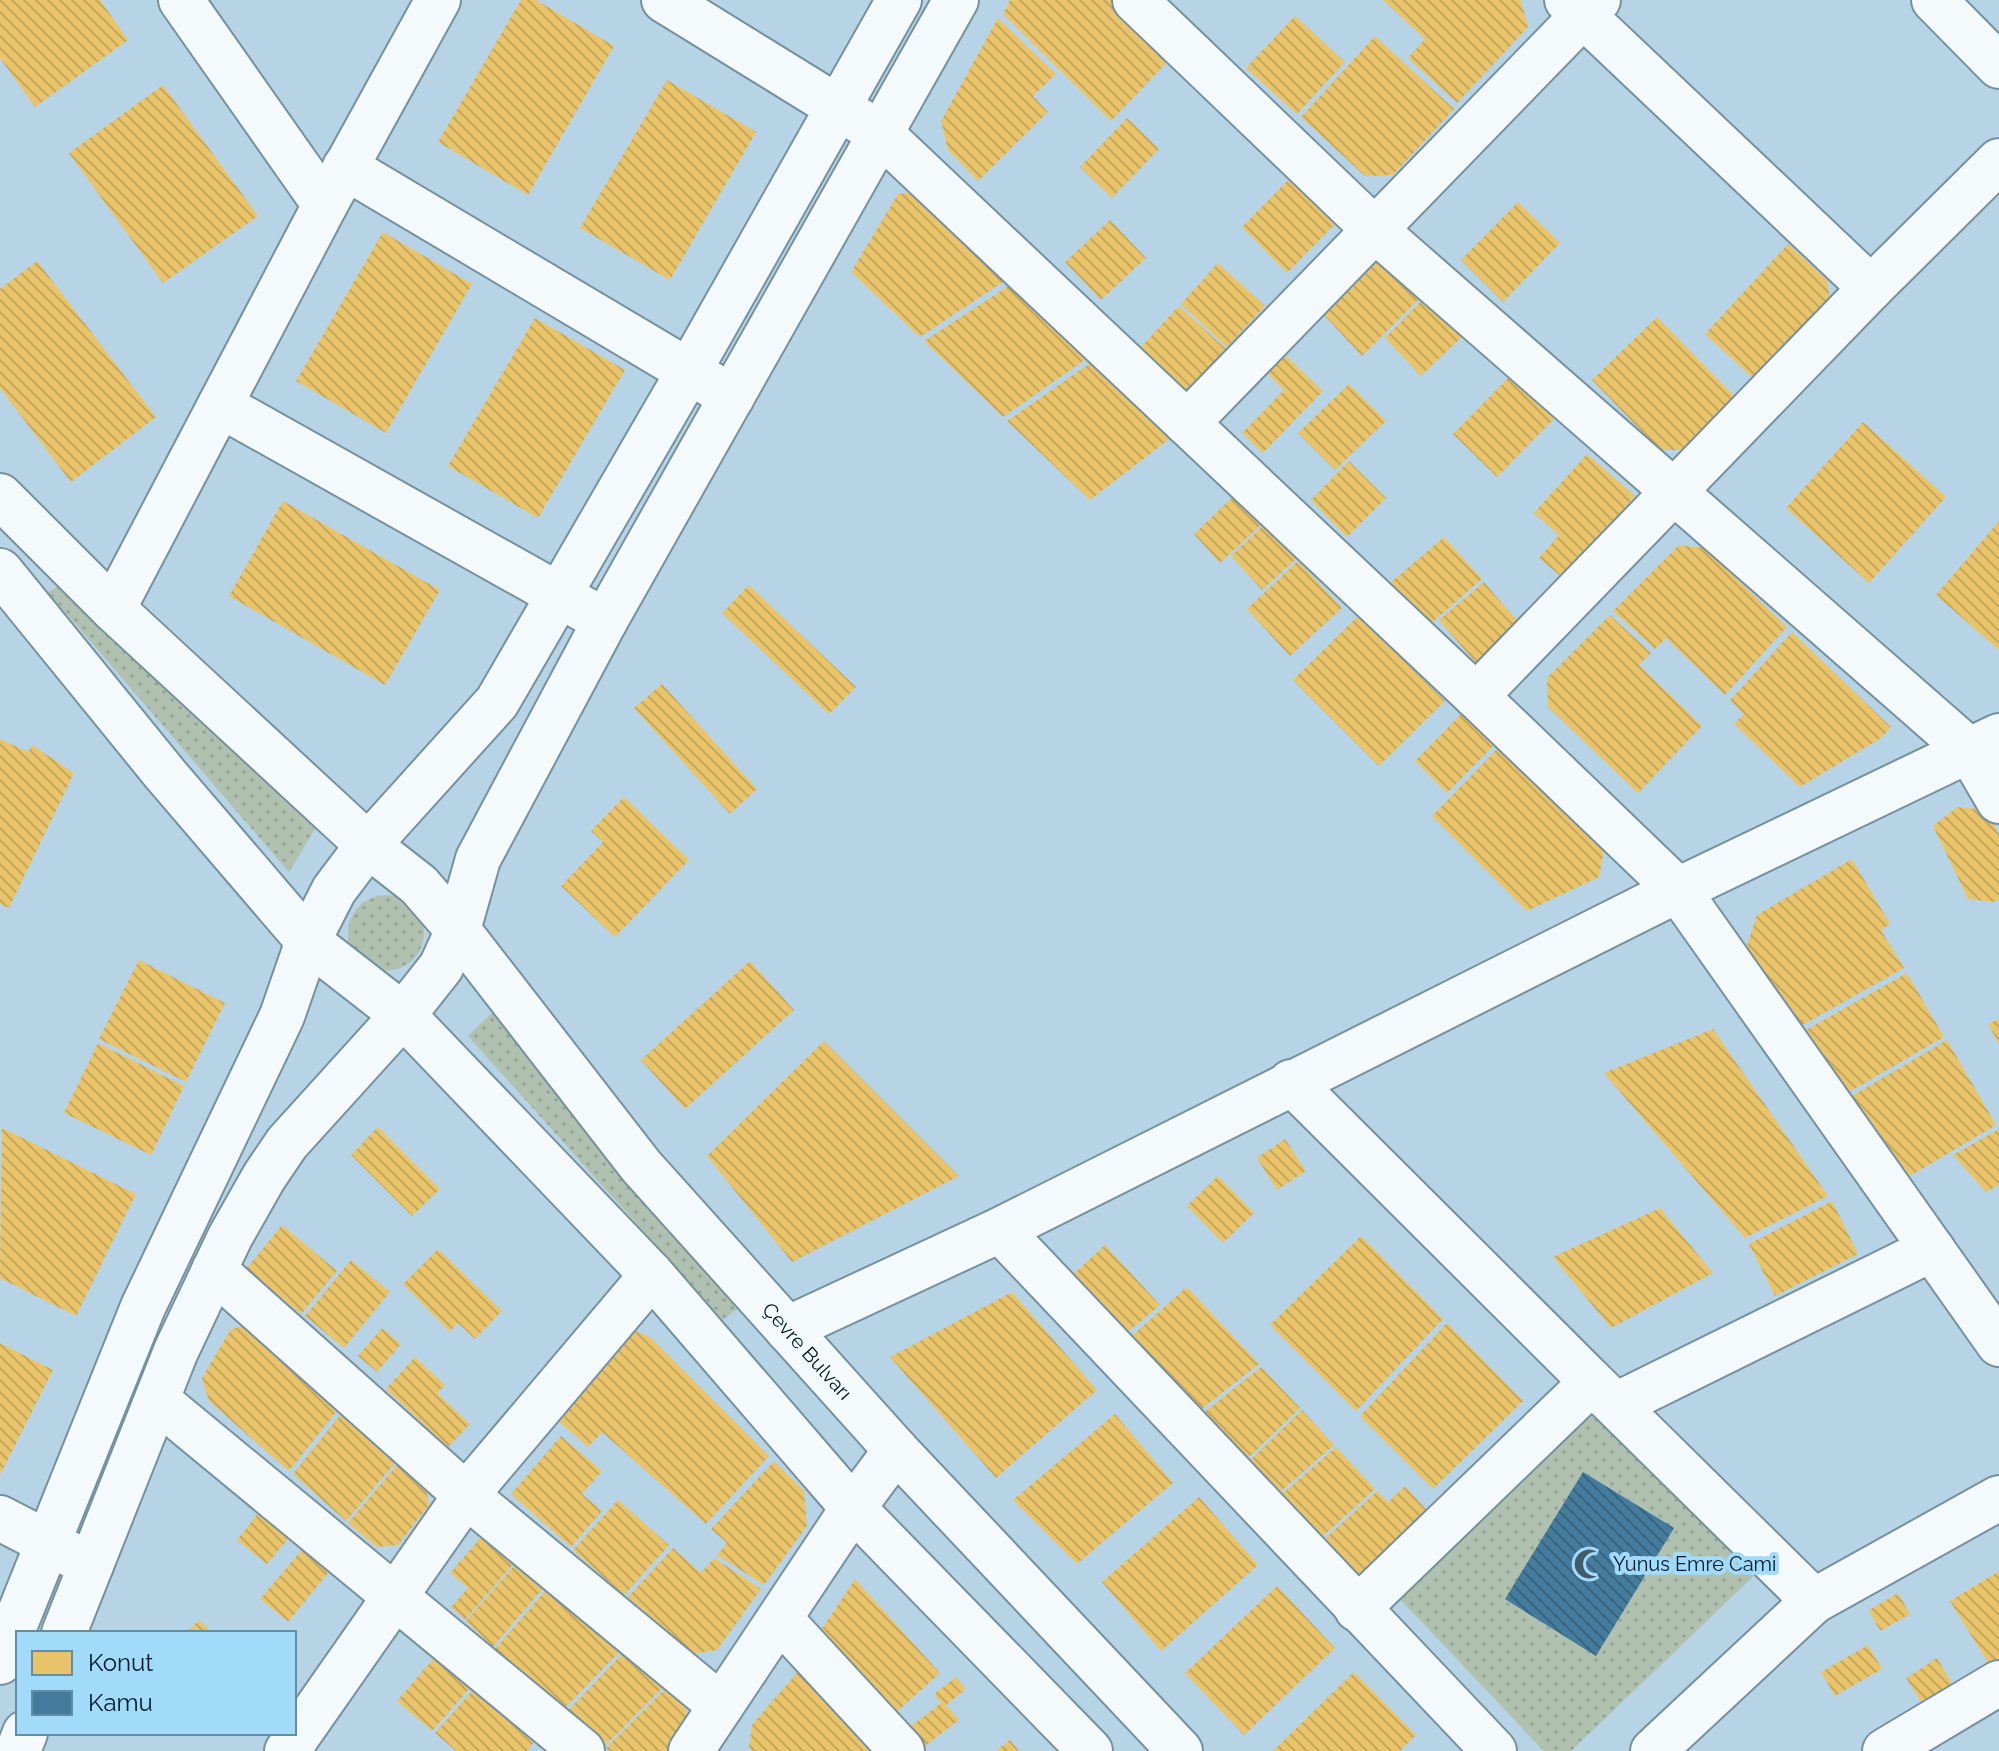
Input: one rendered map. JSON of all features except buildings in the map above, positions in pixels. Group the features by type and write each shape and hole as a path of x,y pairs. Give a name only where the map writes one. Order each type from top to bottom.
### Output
{"street":[{"path":"181,0 325,205"},
{"path":"113,609 345,167 438,0"},
{"path":"664,0 881,134 1678,890 1999,1344"},
{"path":"0,1662 143,1307 282,1016 308,941 334,890 368,845 497,702 899,0"},
{"path":"65,1631 176,1351 214,1270 264,1177 287,1143 403,1015 441,967 458,930 478,859 605,621 956,0"},
{"path":"1135,0 1375,230 1675,492 1984,743 1999,801"},
{"path":"1934,0 1999,66"},
{"path":"1187,423 1375,230 1583,5 1871,288"},
{"path":"1476,696 1871,288 1999,161"},
{"path":"345,167 732,397"},
{"path":"220,405 605,621"},
{"name":"Çevre Bulvarı","path":"0,496 113,609 368,845 419,885 458,930 641,1166 896,1450 1180,1751"},
{"path":"2,581 308,941 403,1015 652,1275 853,1508 1090,1751"},
{"path":"787,1329 1000,1230 1678,890 1984,743"},
{"path":"1291,1082 1814,1601"},
{"path":"1000,1230 1494,1751"},
{"path":"1357,1609 1604,1393 1932,1249"},
{"path":"214,1270 466,1495 721,1706"},
{"path":"287,1751 466,1495 652,1275"},
{"path":"157,1400 582,1751"},
{"path":"691,1751 853,1508 896,1450"},
{"path":"1653,1751 1814,1601 1999,1498"},
{"path":"0,1518 91,1565"},
{"path":"780,1619 902,1751"},
{"path":"1885,1751 1999,1683"}],"green space":[{"path":"62,584 318,824 289,872 48,592"},
{"path":"386,895 400,898 413,906 421,919 424,933 421,947 413,960 400,968 386,971 372,968 359,960 351,947 348,933 351,919 359,906 372,898"},
{"path":"493,1012 737,1309 723,1320 468,1036"},
{"path":"1593,1403 1759,1571 1571,1751 1544,1751 1398,1597"}],"place":[{"name":"Yunus Emre Cami","path":"1589,1564"}]}
